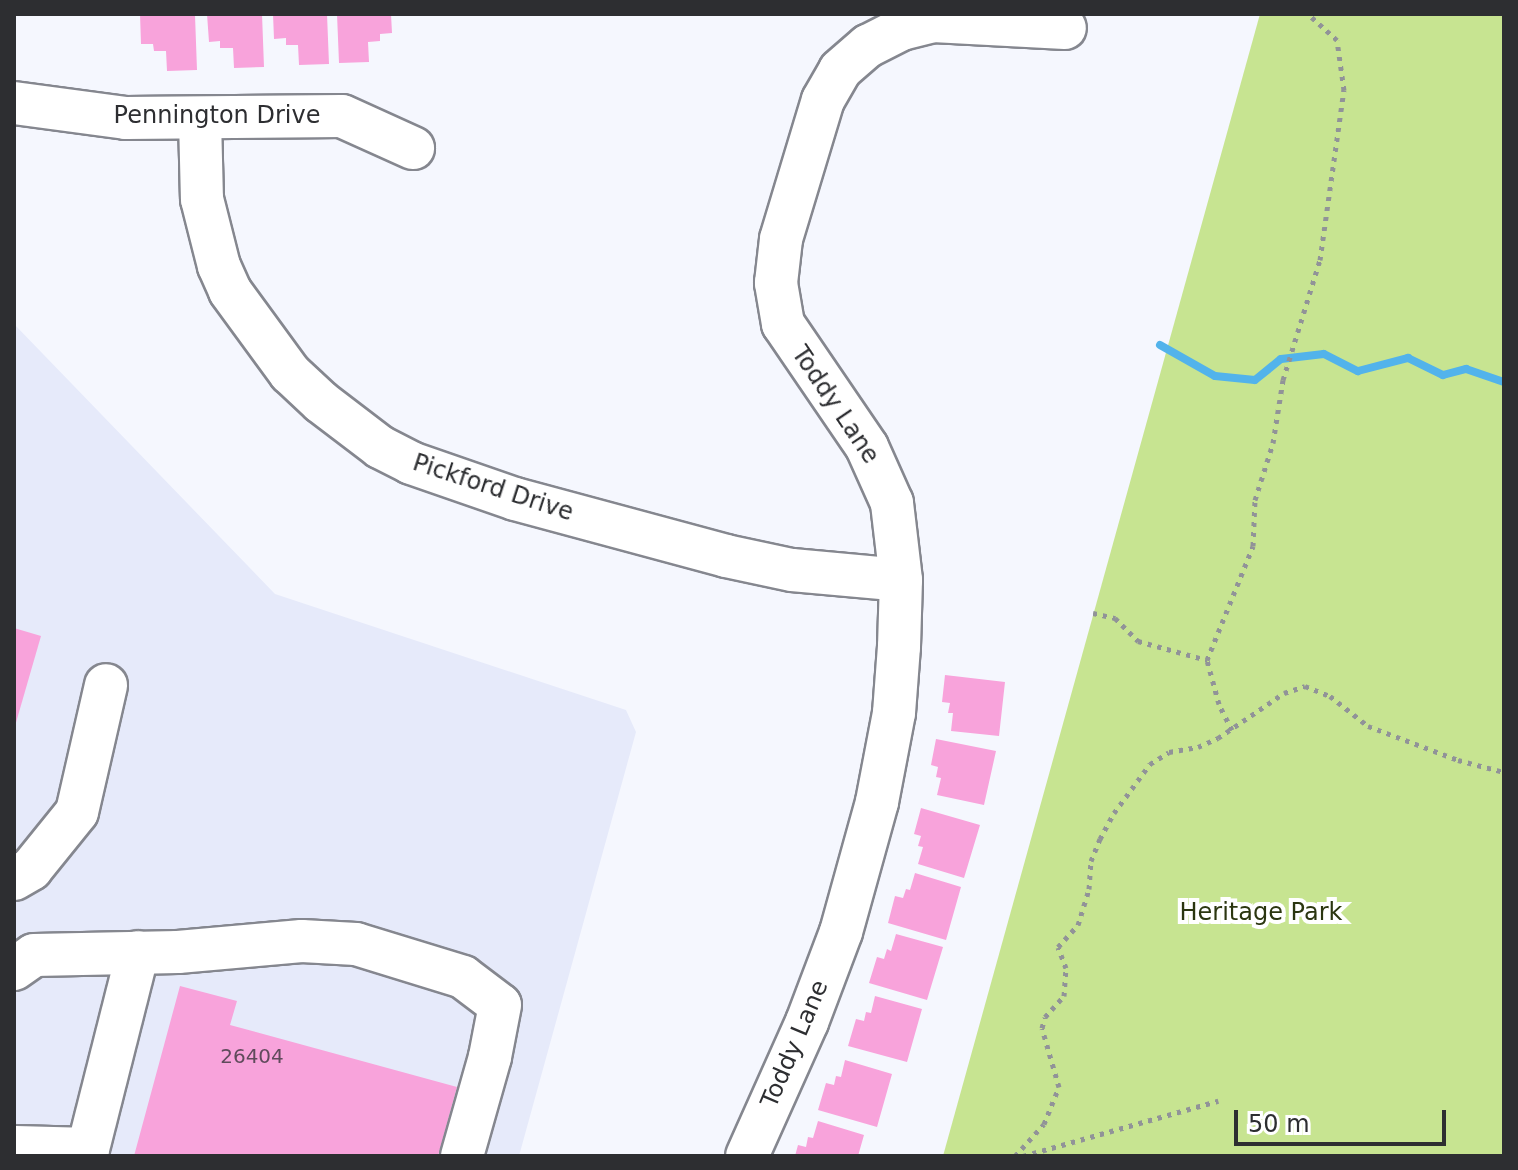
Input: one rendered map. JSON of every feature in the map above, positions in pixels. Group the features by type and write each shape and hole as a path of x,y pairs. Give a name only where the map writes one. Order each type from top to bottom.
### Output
{"street":[{"name":"Toddy Lane","path":"747,1156 807,1022 841,932 877,802 894,713 901,580 892,503 877,465 799,352 779,311 777,256 816,119 840,70 868,46 901,29 953,21 1065,28"},
{"name":"Pennington Drive","path":"14,103 112,117 342,116 413,148"},
{"name":"Pickford Drive","path":"200,119 202,199 219,266 230,291 290,373 321,402 380,447 411,463 515,499 726,556 792,570 901,580"},
{"path":"14,879 31,869 77,812 106,685"},
{"path":"14,969 34,955 138,952 302,941 356,944 463,977 500,1005 490,1057 462,1156"},
{"path":"14,1147 88,1149 138,952"}],"path":[{"path":"1232,730 1219,704 1207,660 1253,546 1255,500 1273,443 1283,380 1320,260 1344,90 1337,40 1308,14"},
{"path":"1093,613 1115,618 1138,641 1207,660"},
{"path":"1015,1156 1044,1124 1059,1087 1042,1028 1045,1017 1064,996 1066,968 1058,947 1078,925 1089,889 1091,861 1100,839 1114,813 1150,764 1169,752 1198,747 1232,730 1266,704 1305,686 1330,696 1368,726 1458,760 1504,772"},
{"path":"1023,1156 1218,1101"}],"shaded area":[{"path":"14,324 275,594 626,710 636,732 519,1156 14,1156"}],"green space":[{"name":"Heritage Park","path":"1260,14 1504,14 1504,1156 943,1156"}],"building":[{"path":"140,14 195,15 197,70 167,71 166,51 154,51 153,44 141,44"},
{"path":"207,14 262,14 264,67 234,68 233,48 220,48 220,41 209,42"},
{"path":"273,14 327,14 329,64 299,65 298,45 286,45 286,38 274,39"},
{"path":"337,14 391,14 392,33 380,34 380,41 368,42 369,62 339,63"},
{"path":"14,628 41,636 15,726 14,726"},
{"path":"945,675 1005,682 999,736 951,731 953,713 948,713 950,703 942,702"},
{"path":"936,739 996,751 984,805 937,795 941,778 936,777 938,767 931,765"},
{"path":"921,808 980,825 964,878 918,864 923,847 918,846 921,836 914,834"},
{"path":"915,873 961,887 946,940 888,923 895,896 903,898 906,889 910,890"},
{"path":"896,934 943,947 927,1000 869,983 877,957 884,959 887,949 891,951"},
{"path":"180,986 237,1001 230,1025 457,1087 438,1156 134,1156"},
{"path":"875,996 922,1009 907,1062 848,1046 856,1019 864,1021 866,1012 871,1013"},
{"path":"845,1060 892,1074 877,1127 818,1110 826,1083 834,1085 836,1076 841,1077"},
{"path":"818,1121 864,1135 858,1156 795,1156 798,1145 806,1147 808,1137 813,1138"}],"waterway":[{"path":"1160,345 1215,376 1255,380 1281,359 1324,354 1358,371 1408,358 1443,375 1466,369 1504,382"}]}
